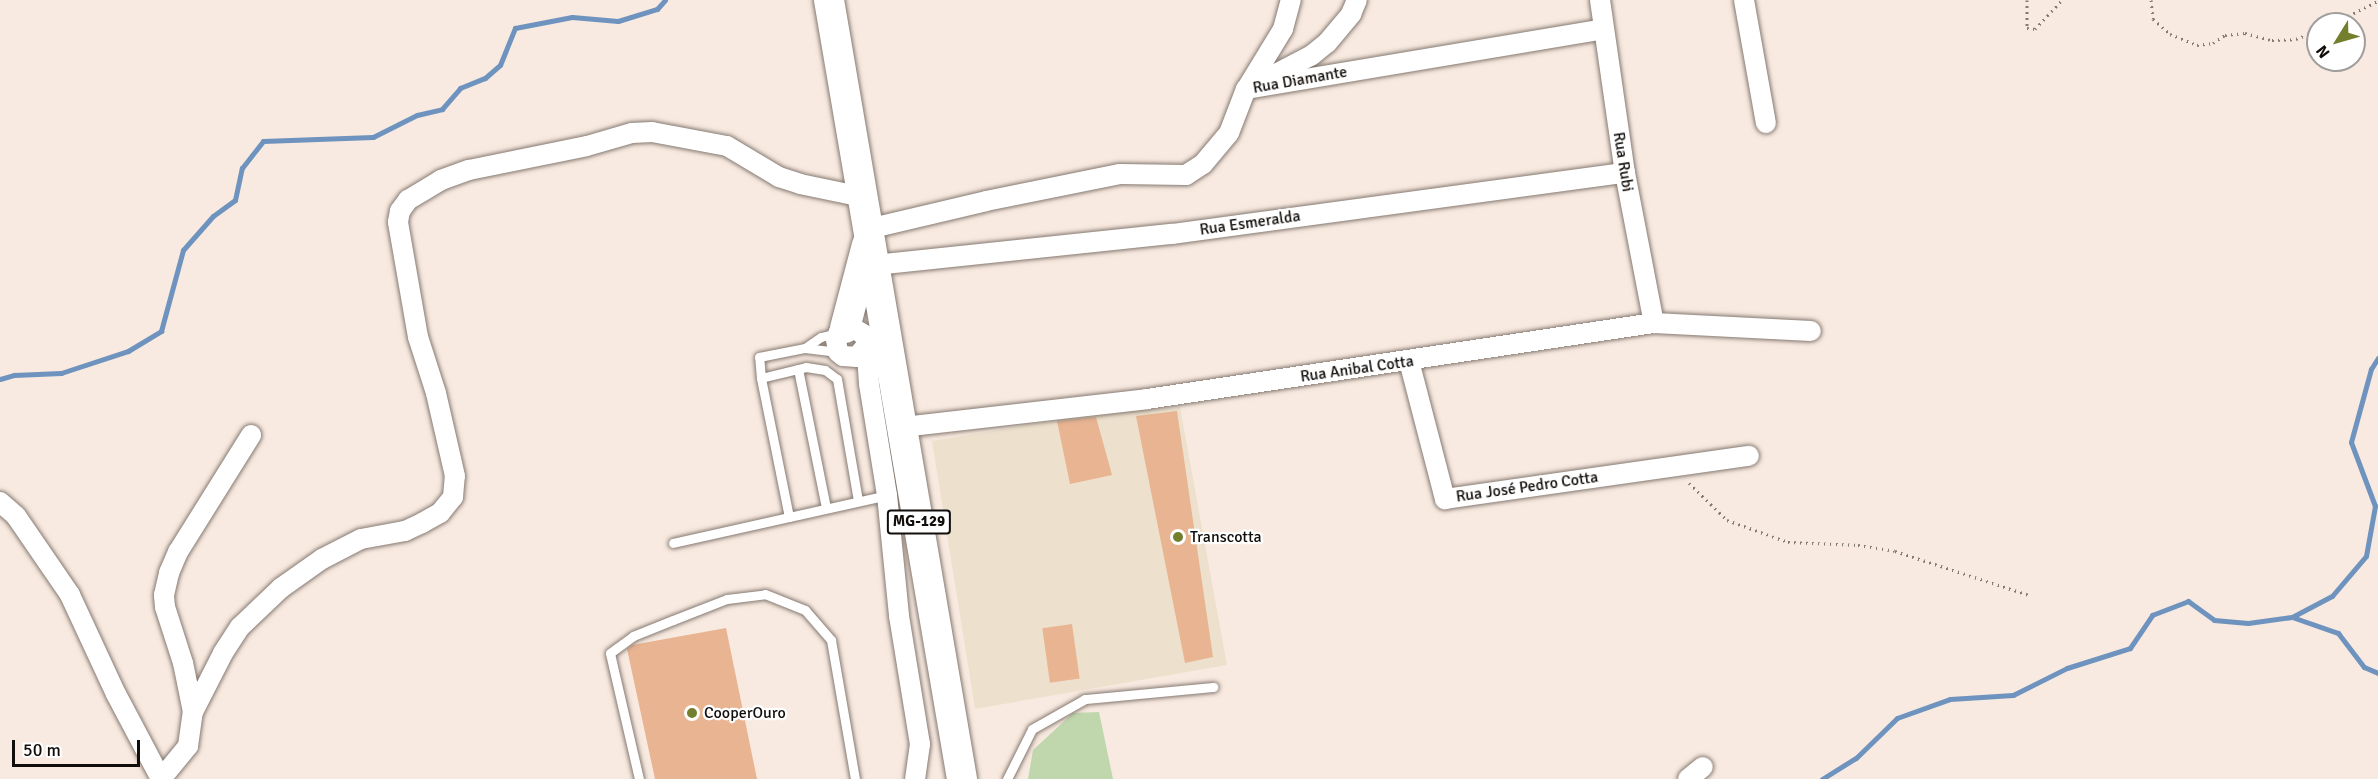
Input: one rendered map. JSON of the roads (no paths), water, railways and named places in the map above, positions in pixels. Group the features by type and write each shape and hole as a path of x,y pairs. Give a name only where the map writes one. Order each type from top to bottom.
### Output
{"main road":[{"name":"MG-129","path":"829,0 903,428 959,773"},
{"path":"848,343 871,243"}],"street":[{"path":"1246,89 1283,29 1292,0"},
{"path":"1246,89 1312,55 1339,30 1357,0"},
{"name":"Rua Rubi","path":"1600,0 1624,173 1654,323"},
{"path":"1744,0 1766,123"},
{"name":"Rua Diamante","path":"871,243 986,201 1120,174 1178,177 1186,175 1203,164 1229,133 1246,89 1603,30"},
{"path":"0,502 16,516 70,595 116,694 161,779 188,746 193,712 223,653 240,627 280,588 322,559 361,539 405,531 422,523 440,513 453,497 455,477 436,393 418,337 398,222 400,211 408,200 441,180 469,170 509,159 586,146 632,133 652,132 727,146 779,177 800,184 863,197"},
{"name":"Rua Esmeralda","path":"871,243 1172,234 1624,173"},
{"name":"Rua Anibal Cotta","path":"903,428 1146,399 1654,323 1811,331"},
{"path":"848,343 869,384 887,495 899,616 920,744 915,779"},
{"name":"Rua José Pedro Cotta","path":"1409,361 1445,499 1749,456"},
{"path":"193,712 183,663 165,607 167,584 178,552 251,435"},
{"path":"1688,779 1703,766"}],"lane":[{"path":"805,348 821,337 848,343"},
{"path":"789,517 759,357 848,343"},
{"path":"762,378 806,367 825,370 837,379 858,501"},
{"path":"798,369 826,508"},
{"path":"673,543 887,495"},
{"path":"639,779 610,653 633,636 727,599 765,594 805,610 831,640 855,779"},
{"path":"1007,779 1032,729 1085,699 1213,687"}],"waterway":[{"path":"0,379 14,375 61,373 128,351 161,331 183,250 213,216 235,200 242,168 263,141 373,137 417,115 442,109 460,88 485,78 500,65 515,28 572,17 618,21 657,9 665,0"},
{"path":"1822,779 1856,758 1897,718 1950,699 2013,695 2067,668 2130,648 2152,615 2188,601 2214,620 2248,623 2292,617 2332,596 2366,556 2375,506 2351,442 2371,369 2378,358"},
{"path":"2292,617 2338,633 2364,667 2378,673"}],"place":[{"name":"Transcotta","path":"1178,537"},
{"name":"CooperOuro","path":"692,713"}]}
